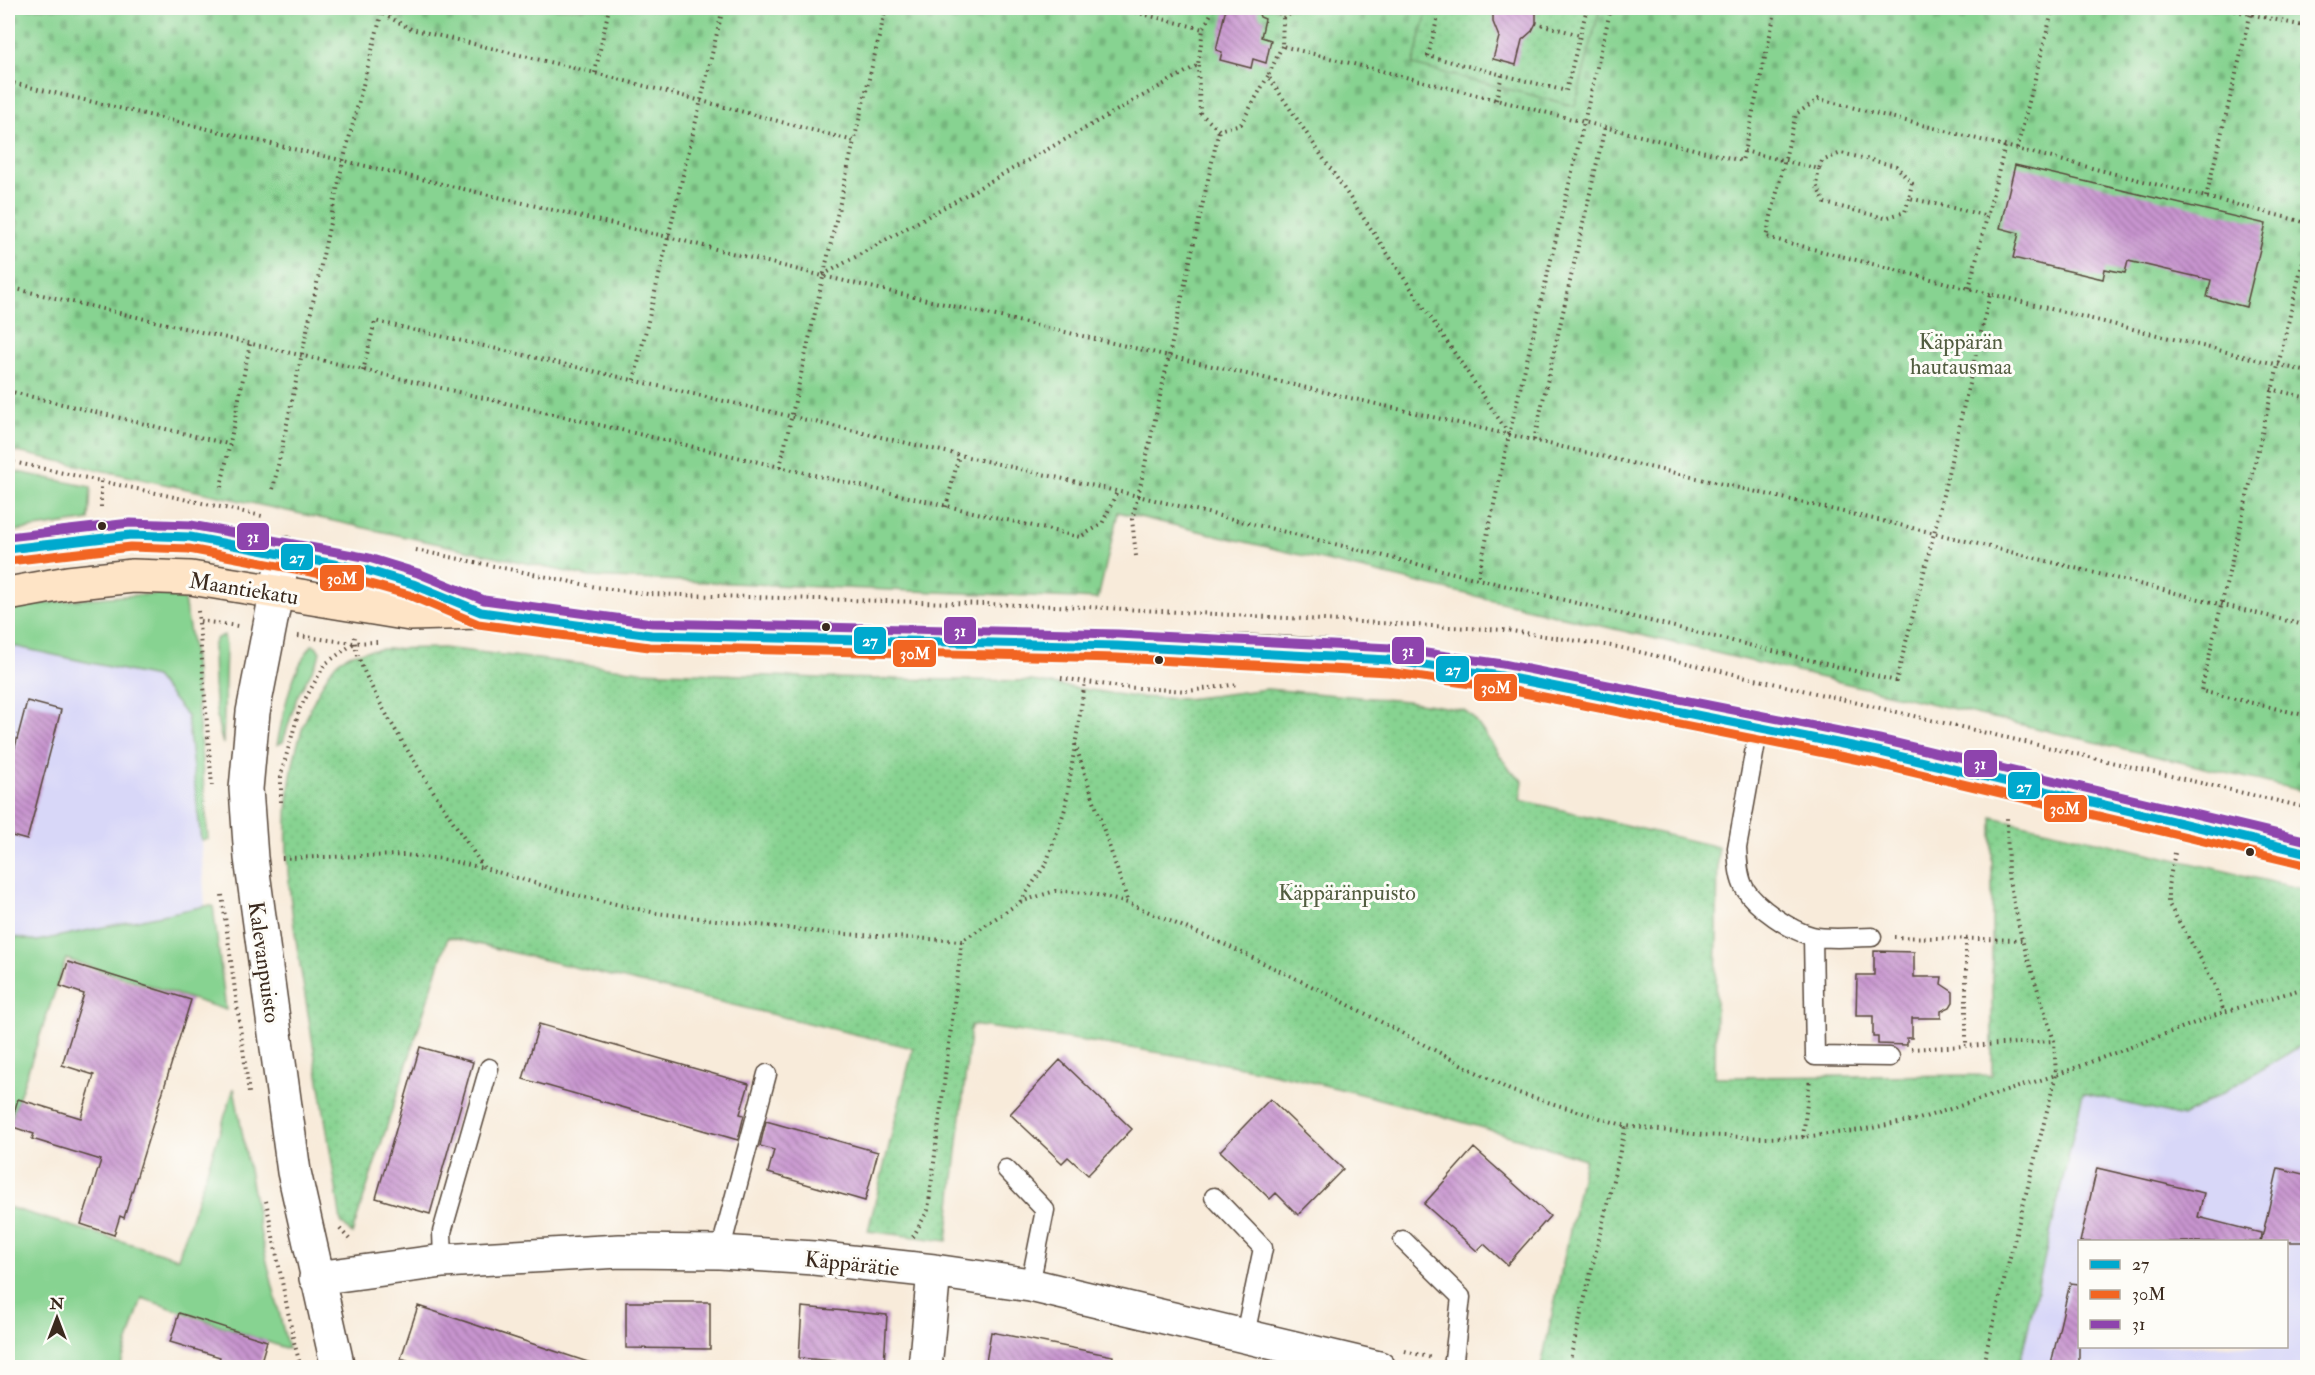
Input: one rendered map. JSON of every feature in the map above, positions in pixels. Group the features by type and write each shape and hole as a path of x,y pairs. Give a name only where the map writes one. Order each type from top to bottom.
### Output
{"main road":[{"name":"Maantiekatu","path":"8,549 130,535 190,537 366,570 413,584 482,612"},
{"name":"Maantiekatu","path":"8,594 68,583 133,576 191,578 410,614 482,612 651,635 1086,645 1270,652 1389,660 1500,676 1759,726 1877,751 2307,853"}],"street":[{"name":"Kalevanpuisto","path":"284,553 253,712 246,789 251,858 294,1172 338,1368"},
{"name":"Käppärätie","path":"316,1278 443,1261 620,1251 720,1252 814,1258 934,1271 1030,1285 1379,1368"},
{"path":"925,1368 934,1271"}],"lane":[{"path":"1759,726 1737,848 1738,866 1745,889 1761,906 1787,926 1813,936 1872,937"},
{"path":"1813,936 1815,1056 1890,1058"},
{"path":"443,1261 442,1232 489,1068"},
{"path":"720,1252 767,1074"},
{"path":"1006,1169 1045,1210 1030,1285"},
{"path":"1214,1197 1263,1248 1245,1335"},
{"path":"1403,1240 1461,1297 1453,1368"}],"path":[{"path":"360,8 381,13 411,29 595,73 854,141"},
{"path":"273,489 344,162 383,8"},
{"path":"595,73 609,8"},
{"path":"634,380 723,8"},
{"path":"780,467 886,8"},
{"path":"1118,8 1203,29"},
{"path":"1214,8 1203,29 1198,65 1200,113 1219,130"},
{"path":"1219,130 1241,124 1282,46 1283,18 1275,8"},
{"path":"1283,18 1301,8"},
{"path":"1440,8 1428,56 1566,91 1587,8"},
{"path":"1469,8 1493,13"},
{"path":"1478,578 1509,435 1611,8"},
{"path":"1282,46 1742,161 1776,8"},
{"path":"2017,149 2053,8"},
{"path":"2223,8 2307,27"},
{"path":"2206,197 2252,8"},
{"path":"1536,23 1580,35"},
{"path":"823,276 1198,65"},
{"path":"1496,100 1502,75"},
{"path":"1268,76 1509,435"},
{"path":"8,82 668,237 823,276 1934,533 2307,626"},
{"path":"2307,223 1819,99 1796,114 1766,237 2307,372"},
{"path":"1534,440 1605,127"},
{"path":"1136,556 1132,519 1219,130"},
{"path":"1969,288 2005,146"},
{"path":"1744,151 1819,169"},
{"path":"1841,153 1896,166 1912,183 1909,198 1905,213 1886,218 1825,203 1816,186 1819,169 1822,161 1841,153"},
{"path":"1909,198 1988,216"},
{"path":"2307,239 2200,691 2307,716"},
{"path":"8,287 1080,537 1102,524 1117,492"},
{"path":"363,371 375,321 1138,496 1896,681 1934,533 1990,294"},
{"path":"221,488 228,444 250,344"},
{"path":"2271,389 2307,398"},
{"path":"8,391 228,444"},
{"path":"946,507 959,455"},
{"path":"101,481 101,515"},
{"path":"1020,902 1046,864 1065,808 1084,682 1088,607"},
{"path":"200,621 353,643 387,642"},
{"path":"281,805 281,774 300,708 325,664 353,643"},
{"path":"353,643 361,667 411,757 484,868"},
{"path":"1052,677 1121,687 1189,691 1241,684"},
{"path":"1075,743 1128,903"},
{"path":"1995,813 2018,818"},
{"path":"1982,1368 2056,1075 2054,1041 2022,940 2008,876 2007,815"},
{"path":"280,848 281,870"},
{"path":"2164,852 2185,857"},
{"path":"280,858 404,855 442,859 484,868 596,900 668,914 828,933 962,941 1020,902 1054,891 1089,892 1128,903 1227,946 1330,995 1512,1091 1626,1126 1713,1135 1763,1138 1803,1137 1861,1130 1919,1119 2056,1075 2224,1012 2307,987"},
{"path":"2175,855 2168,886 2168,903 2202,961 2224,1012"},
{"path":"1872,937 2022,940"},
{"path":"1966,939 1966,1046"},
{"path":"909,1243 928,1210 962,941"},
{"path":"1890,1058 1905,1049 2054,1041"},
{"path":"1803,1137 1809,1083 1815,1056"},
{"path":"1568,1368 1626,1126"},
{"path":"336,1225 355,1246 361,1273"}],"shaded area":[{"path":"8,645 155,677 187,716 201,840 205,906 37,941 8,936"},
{"path":"2307,1042 2307,1367 2019,1368 2083,1093 2182,1117"}],"green space":[{"name":"Käppärän hautausmaa","path":"8,8 2307,8 2307,792 1118,512 1098,599 590,577 8,450 8,262 18,222 8,218"},
{"path":"1428,8 1600,8 1575,106 1413,65"},
{"path":"8,470 91,487 89,520 8,532"},
{"path":"162,594 184,600 193,649 208,839 201,840 187,716 155,677 8,645 8,609 85,599"},
{"path":"224,635 226,647 223,744 216,708 213,646 217,638"},
{"path":"312,645 316,646 320,652 318,660 297,697 283,742 277,745 293,680"},
{"name":"Käppäränpuisto","path":"443,648 640,671 820,678 1031,681 1135,697 1186,699 1267,689 1406,701 1464,710 1475,720 1510,770 1523,781 1520,800 1718,847 1715,1077 1992,1075 1992,817 2307,890 2307,1042 2182,1117 2083,1093 2019,1367 1541,1367 1585,1159 1425,1111 1262,1071 1116,1046 971,1025 947,1241 868,1231 913,1048 448,937 352,1234 341,1222 298,953 288,866 287,822 290,780 299,738 315,698 333,667 340,660 349,655 374,650"},
{"path":"213,906 226,1010 66,959 8,1129 8,936 37,941"},
{"path":"234,1088 262,1241 288,1349 142,1298 120,1367 8,1367 8,1207 178,1258"}],"building":[{"path":"1226,8 1257,8 1260,17 1265,19 1261,37 1271,40 1266,63 1253,59 1251,68 1220,60 1222,52 1216,50"},
{"path":"1493,8 1536,8 1536,23 1532,31 1522,40 1516,65 1493,59 1499,37 1493,22"},
{"path":"2015,165 2266,224 2246,307 2207,297 2211,280 2128,261 2125,273 2105,269 2103,279 2013,258 2019,233 2000,228"},
{"path":"27,701 61,710 27,840 8,835 8,774"},
{"path":"1874,951 1914,952 1914,977 1942,977 1941,984 1953,992 1953,1002 1950,1007 1941,1011 1941,1018 1912,1018 1912,1038 1907,1038 1907,1045 1878,1044 1878,1037 1873,1037 1873,1016 1856,1016 1857,975 1874,975"},
{"path":"68,962 191,1000 124,1218 120,1216 114,1235 81,1224 101,1160 32,1139 34,1134 10,1126 18,1099 81,1118 94,1075 62,1065 84,994 60,986"},
{"path":"539,1024 749,1084 740,1114 744,1115 738,1140 523,1079"},
{"path":"420,1047 473,1062 430,1214 376,1198"},
{"path":"1060,1060 1132,1129 1088,1175 1068,1157 1062,1163 1010,1114"},
{"path":"1270,1099 1343,1169 1298,1215 1276,1193 1270,1199 1220,1151"},
{"path":"766,1121 878,1152 865,1201 768,1173 774,1150 760,1146"},
{"path":"1474,1148 1550,1216 1507,1265 1484,1244 1477,1251 1424,1204"},
{"path":"2097,1168 2204,1193 2198,1217 2261,1233 2260,1240 2080,1240"},
{"path":"2278,1168 2307,1175 2307,1242 2261,1240"},
{"path":"2070,1283 2078,1284 2079,1368 2050,1368"},
{"path":"626,1302 710,1302 710,1349 626,1348"},
{"path":"418,1306 591,1363 590,1368 429,1368 401,1358"},
{"path":"802,1307 887,1315 884,1365 799,1358"},
{"path":"179,1313 267,1341 259,1368 217,1368 220,1357 170,1342"},
{"path":"991,1332 1113,1356 1112,1368 985,1368"}],"transit line":[{"name":"31","path":"8,537 130,523 191,525 369,558 418,573 484,600 652,623 1118,634 1391,648 1503,664 1879,739 2308,841"},
{"name":"27","path":"8,549 131,535 190,537 366,570 413,584 481,612 651,635 1117,646 1389,660 1501,676 1877,751 2308,853"},
{"name":"30M","path":"9,561 131,547 189,549 363,582 409,595 478,624 649,647 1117,658 1388,672 1499,688 1874,763 2305,865"}]}
